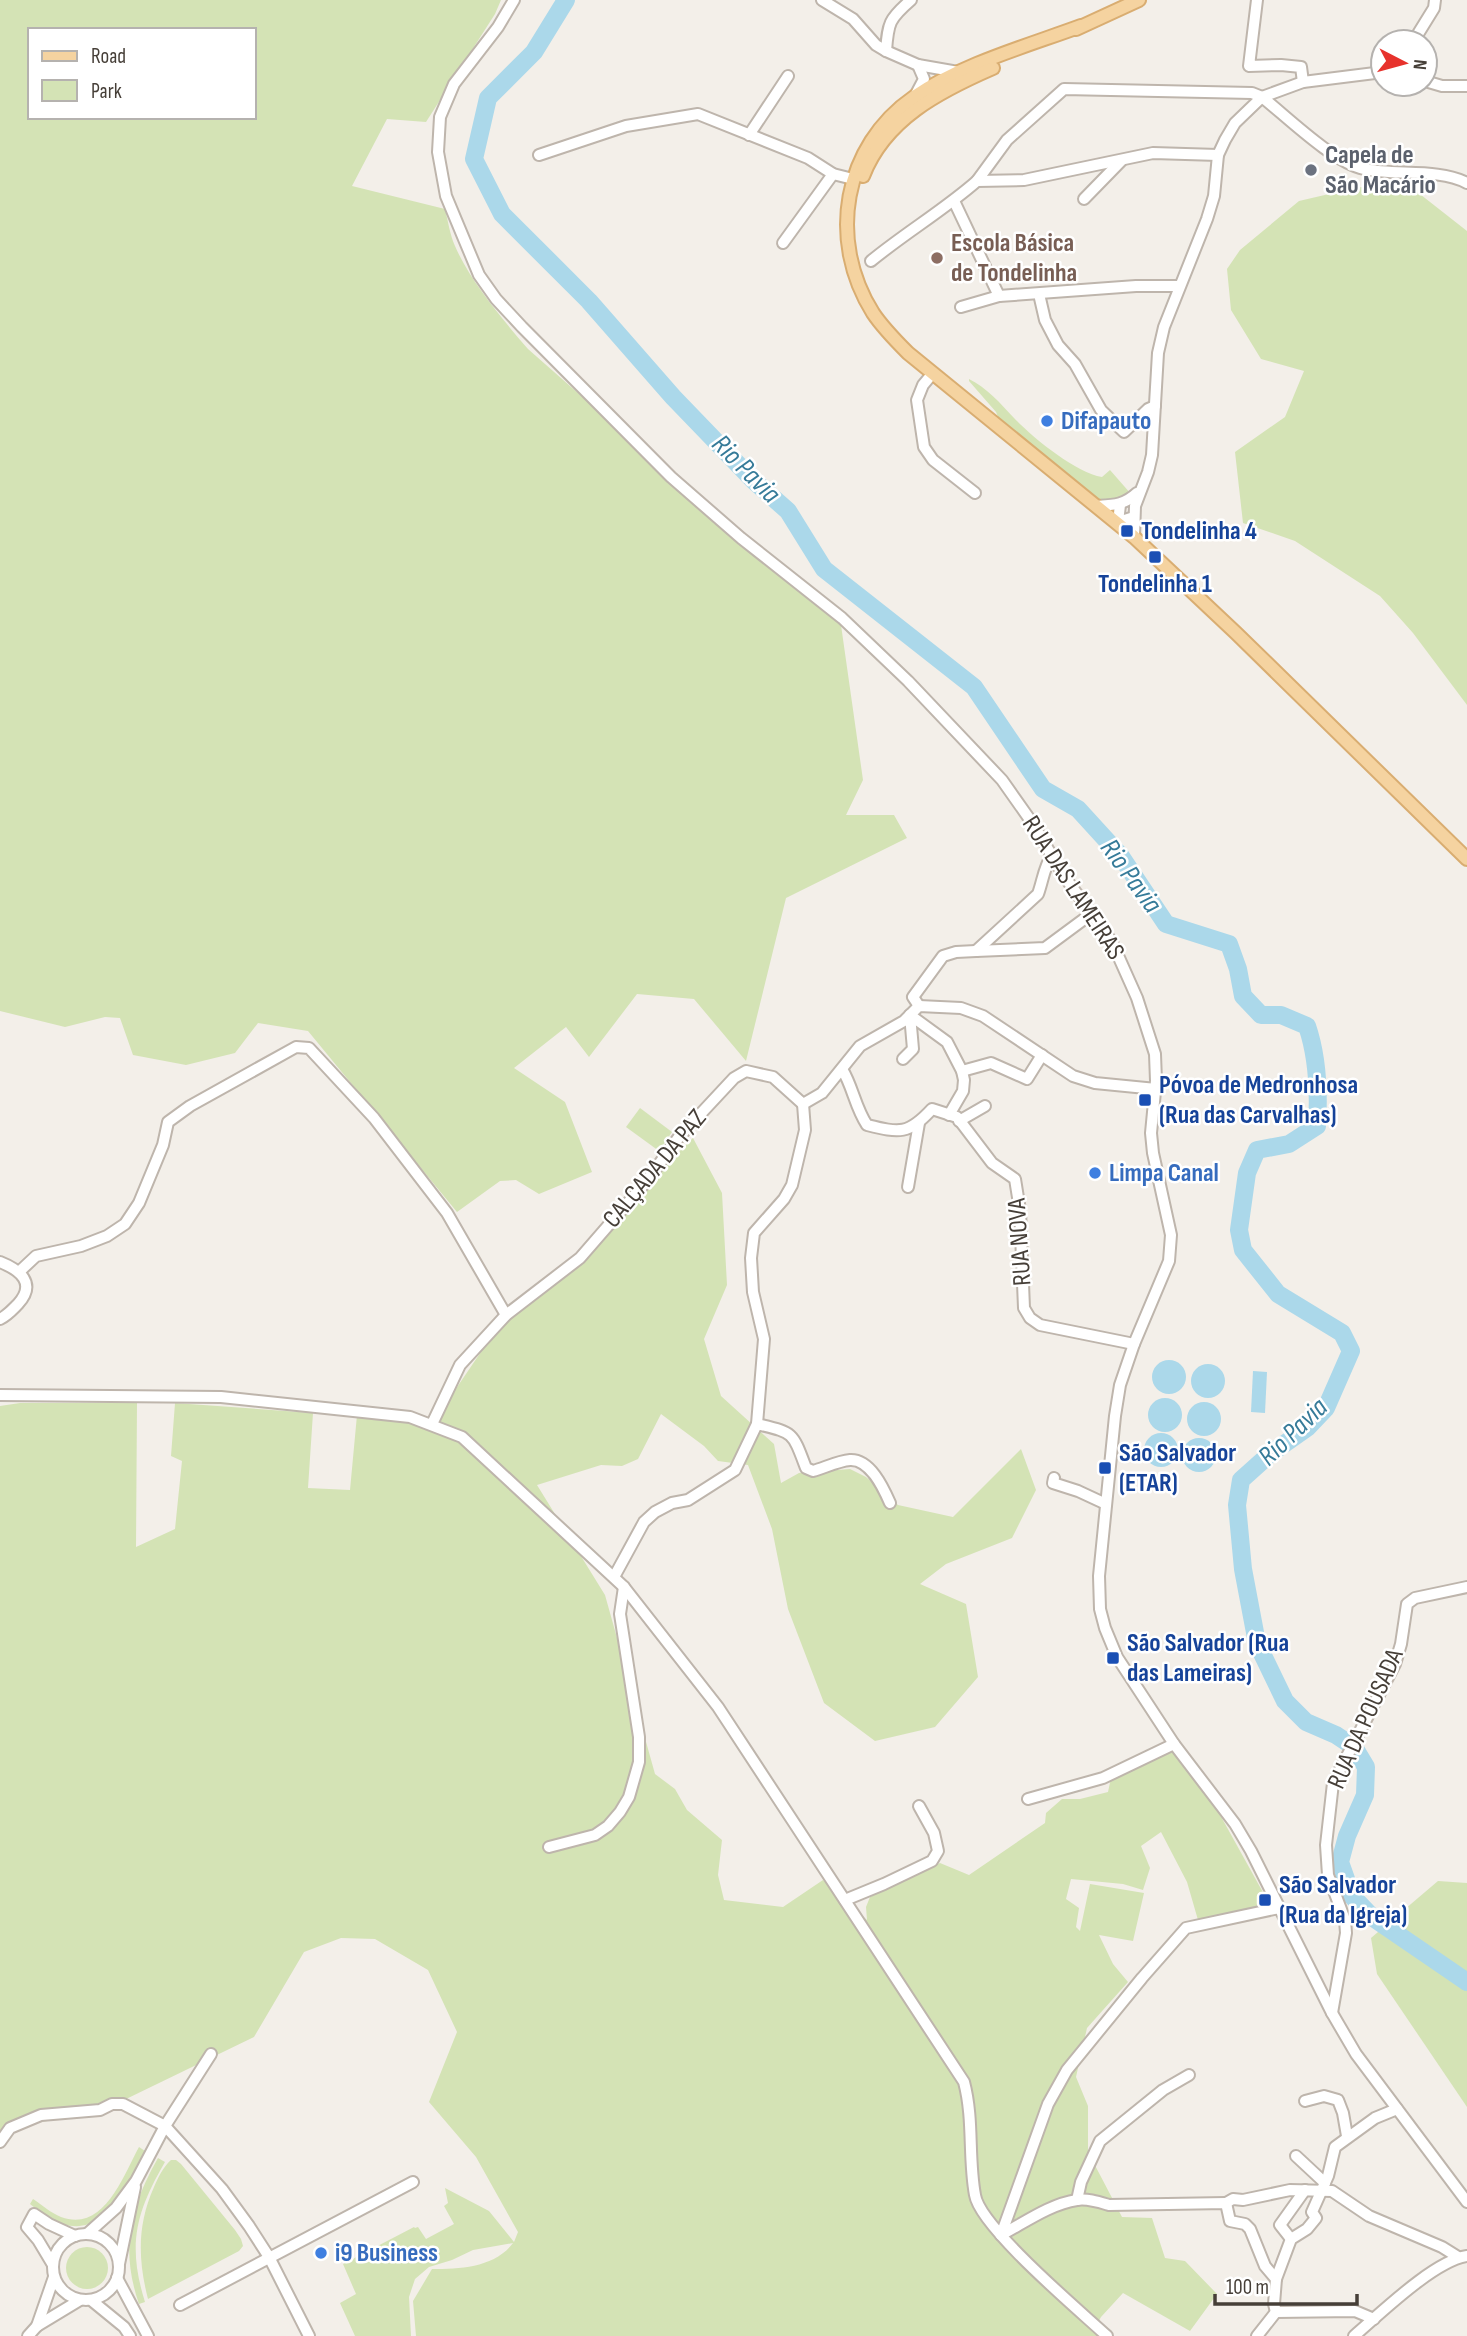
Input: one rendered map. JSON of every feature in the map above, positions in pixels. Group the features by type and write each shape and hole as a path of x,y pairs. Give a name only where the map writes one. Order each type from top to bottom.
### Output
{"main road":[{"path":"874,152 898,124 946,90 1139,0"},
{"path":"1081,26 936,83 890,117 864,151 853,178 847,239 857,281 874,315 890,335 933,373 1118,522 1236,633 1467,859"},
{"path":"936,83 944,85 972,72 983,72"},
{"path":"857,281 852,240 853,215 860,183 880,136 908,107 934,90 936,83"}],"street":[{"name":"RUA DAS LAMEIRAS","path":"514,0 498,27 454,85 440,117 438,152 446,195 479,275 496,299 522,327 671,477 741,538 842,618 908,681 1004,784 1034,824 1112,942 1137,998 1155,1054 1156,1089 1151,1133 1171,1235 1169,1261 1120,1385 1099,1576 1100,1609 1105,1628 1117,1657 1174,1744 1235,1824 1251,1851 1332,2013 1356,2054 1467,2202"},
{"path":"822,0 853,19 876,45 931,73 936,83"},
{"path":"886,51 888,24 911,0"},
{"path":"1257,0 1249,66 1301,67 1303,82"},
{"path":"1422,28 1434,8 1435,0"},
{"path":"918,65 961,72"},
{"path":"915,96 923,79 918,65"},
{"path":"1134,537 1134,516 1139,491 1152,455 1161,340 1178,286 1207,219 1214,196 1218,155 1235,123 1262,97 1303,82 1369,74"},
{"path":"750,135 788,76"},
{"path":"1439,85 1467,86"},
{"path":"871,261 903,235 954,201 977,181 1007,140 1064,89 1252,93 1262,97 1333,154 1350,164 1365,170 1410,172 1467,183"},
{"path":"539,155 626,126 698,114 808,158 833,174 853,178"},
{"path":"977,181 1024,180 1153,153 1218,155"},
{"path":"1084,199 1121,161"},
{"path":"783,243 833,174"},
{"path":"954,201 999,296"},
{"path":"961,307 999,296 1136,286 1178,286"},
{"path":"1039,294 1045,320 1058,345 1075,364 1101,410 1124,432 1148,409 1155,406"},
{"path":"933,373 922,385 917,400 924,447 933,460 975,493"},
{"path":"1097,506 1120,505 1128,502 1139,491"},
{"path":"1120,505 1118,522 1134,516"},
{"path":"976,951 1038,894 1045,865 1052,855"},
{"path":"919,1006 913,997 943,956 956,952 1045,948 1091,914"},
{"path":"614,1577 644,1522 655,1512 672,1503 688,1500 736,1470 757,1424 764,1339 753,1292 751,1258 754,1233 784,1199 792,1185 805,1130 803,1104 822,1093 860,1046 904,1021 919,1006 961,1008 983,1016 1073,1076 1095,1083 1156,1089"},
{"path":"903,1059 913,1049 910,1015"},
{"path":"910,1015 947,1042 962,1070 963,1091 954,1118"},
{"path":"20,1271 36,1256 81,1246 107,1236 125,1224 139,1203 163,1145 168,1122 190,1106 296,1047 309,1048 374,1118 447,1213 506,1315"},
{"path":"962,1070 992,1063 1027,1079 1042,1055"},
{"path":"842,1069 851,1083 858,1111 867,1125 895,1132 905,1131 919,1123 932,1109 954,1118 985,1106"},
{"name":"CALÇADA DA PAZ","path":"432,1424 460,1365 506,1315 580,1258 646,1182 679,1137 734,1078 746,1071 772,1077 803,1104"},
{"name":"RUA NOVA","path":"954,1118 992,1163 1015,1179 1020,1210 1024,1308 1030,1318 1040,1325 1134,1344"},
{"path":"908,1187 919,1123"},
{"path":"0,1262 20,1271 26,1284 25,1296 7,1316 0,1318"},
{"path":"0,1395 221,1397 410,1417 462,1437 624,1587 718,1707 964,2082 970,2106 975,2198 983,2212 1021,2257 1107,2336"},
{"path":"757,1424 787,1432 794,1437 806,1468 813,1471 850,1460 866,1465 890,1503"},
{"path":"1054,1478 1053,1483 1106,1504"},
{"path":"549,1847 595,1835 608,1826 629,1797 639,1762 639,1737 620,1614 624,1587"},
{"name":"RUA DA POUSADA","path":"1332,2013 1346,1933 1345,1920 1328,1875 1326,1845 1333,1783 1395,1664 1407,1604 1415,1598 1467,1587"},
{"path":"1028,1799 1102,1777 1174,1744"},
{"path":"845,1900 932,1861 938,1851 934,1833 919,1806"},
{"path":"1001,2235 1048,2104 1067,2070 1142,1978 1186,1928 1279,1908"},
{"path":"1321,1990 1339,1977"},
{"path":"29,2336 37,2326 60,2247 81,2235 116,2208 136,2181 165,2126 211,2054"},
{"path":"1077,2200 1100,2141 1163,2090 1189,2075"},
{"path":"1305,2101 1324,2096 1338,2100 1347,2136"},
{"path":"0,2142 10,2129 41,2115 100,2110 113,2104 123,2104 165,2126 222,2189 269,2257 309,2336"},
{"path":"1276,2312 1273,2304 1276,2278 1291,2239 1307,2229 1316,2218 1312,2212 1324,2187 1335,2147 1375,2118 1397,2109"},
{"path":"1296,2157 1324,2187 1369,2216 1462,2256"},
{"path":"37,2326 107,2292 117,2278 136,2181"},
{"path":"180,2305 413,2182"},
{"path":"1001,2235 1054,2207 1077,2200 1109,2204 1226,2203 1233,2199 1242,2200 1324,2187"},
{"path":"1291,2239 1280,2225 1305,2190"},
{"path":"1226,2203 1230,2221 1245,2224 1250,2229 1265,2266 1276,2278"},
{"path":"119,2266 117,2257 105,2241 49,2224 34,2214 27,2227 38,2239 64,2292 86,2300 124,2326 130,2336"},
{"path":"1353,2336 1433,2271 1462,2256"},
{"path":"117,2278 148,2336"},
{"path":"1276,2312 1355,2311 1374,2319"},
{"path":"1257,2336 1276,2312"}],"green space":[{"path":"0,0 501,0 495,14 426,122 387,119 352,186 445,209 453,242 469,273 528,349 841,625 863,780 846,815 894,815 907,838 786,898 746,1061 694,999 637,994 589,1057 566,1027 514,1068 565,1102 592,1172 539,1194 516,1180 500,1181 457,1212 308,1031 258,1023 235,1053 186,1065 133,1055 120,1018 105,1017 65,1027 0,1011"},
{"path":"1359,187 1416,191 1467,231 1467,705 1413,633 1380,596 1295,541 1243,523 1235,452 1285,417 1304,371 1261,359 1231,310 1227,269 1240,250 1299,201"},
{"path":"969,379 987,391 1055,454 1080,469 1102,477 1110,470 1131,494 1115,501 1097,499 999,419"},
{"path":"640,1108 672,1132 659,1151 626,1127"},
{"path":"693,1138 722,1193 727,1285 704,1339 721,1396 774,1444 781,1483 799,1473 850,1469 866,1477 898,1505 953,1517 1021,1449 1036,1490 1012,1538 946,1564 920,1584 966,1604 978,1677 935,1727 875,1741 824,1703 788,1609 772,1529 748,1465 718,1461 704,1446 661,1414 638,1459 622,1466 601,1465 537,1485 605,1595 655,1774 675,1789 687,1810 722,1840 718,1875 724,1900 783,1907 823,1880 867,1920 866,1907 870,1897 940,1863 969,1875 1045,1823 1046,1813 1062,1799 1080,1799 1108,1792 1111,1778 1172,1752 1214,1804 1265,1896 1262,1905 1198,1920 1187,1882 1161,1832 1141,1846 1150,1868 1143,1890 1123,1884 1071,1879 1066,1899 1079,1908 1076,1927 1080,1931 1090,1884 1144,1893 1133,1941 1099,1935 1113,1964 1128,1982 1087,2028 1076,2077 1088,2106 1088,2152 1122,2217 1152,2218 1165,2258 1185,2261 1217,2294 1190,2331 1123,2293 1101,2317 1094,2330 1098,2336 416,2336 413,2301 432,2269 466,2267 487,2262 506,2251 513,2243 473,2250 429,2267 415,2279 409,2297 411,2336 355,2336 340,2303 356,2294 343,2264 414,2227 418,2227 426,2239 454,2224 444,2206 448,2203 445,2188 489,2211 514,2242 518,2232 476,2157 429,2102 457,2032 428,1970 375,1939 341,1938 304,1952 254,2037 91,2116 21,2124 0,2149 0,1406 20,1403 137,1403 136,1547 175,1529 182,1461 171,1456 175,1403 313,1413 308,1488 350,1490 357,1415 432,1424 487,1343"},
{"path":"1438,1881 1467,1883 1467,2107 1377,1974 1371,1938"},
{"path":"139,2147 145,2151 123,2191 104,2215 92,2223 78,2226 58,2223 30,2204 33,2199 61,2217 76,2220 89,2217 110,2199"},
{"path":"158,2158 165,2162 147,2197 137,2229 136,2263 145,2302 139,2304 130,2265 131,2229 141,2194"},
{"path":"171,2160 181,2164 235,2230 243,2246 239,2251 148,2299 141,2256 144,2215 154,2187"},
{"path":"87,2247 102,2253 108,2268 102,2283 87,2289 72,2283 66,2268 72,2253"}],"water":[{"path":"1169,1360 1181,1365 1186,1377 1181,1389 1169,1394 1157,1389 1152,1377 1157,1365"},
{"path":"1208,1364 1220,1369 1225,1381 1220,1393 1208,1398 1196,1393 1191,1381 1196,1369"},
{"path":"1253,1371 1267,1372 1265,1413 1251,1412"},
{"path":"1165,1398 1177,1403 1182,1415 1177,1427 1165,1432 1153,1427 1148,1415 1153,1403"},
{"path":"1204,1402 1216,1407 1221,1419 1216,1431 1204,1436 1192,1431 1187,1419 1192,1407"},
{"path":"1161,1433 1173,1438 1178,1450 1173,1462 1161,1467 1149,1462 1144,1450 1149,1438"},
{"path":"1199,1438 1211,1443 1216,1455 1211,1467 1199,1472 1187,1467 1182,1455 1187,1443"}],"waterway":[{"name":"Rio Pavia","path":"566,0 534,52 488,98 474,159 502,214 589,301 673,397 754,481 788,511 824,569 974,687 1043,789 1078,809 1120,855 1166,924 1229,944 1238,969 1243,996 1261,1015 1281,1015 1307,1026 1317,1076 1317,1126 1289,1144 1257,1150 1247,1173 1239,1230 1243,1250 1278,1294 1342,1333 1351,1351 1326,1408 1307,1428 1270,1454 1241,1480 1237,1505 1243,1569 1257,1643 1285,1701 1306,1722 1336,1735 1354,1747 1366,1767 1365,1795 1347,1836 1340,1862 1352,1896 1372,1917 1467,1982"}],"place":[{"name":"Capela de São Macário","path":"1311,170"},
{"name":"Escola Básica de Tondelinha","path":"937,258"},
{"name":"Difapauto","path":"1047,421"},
{"name":"Tondelinha 4","path":"1127,531"},
{"name":"Tondelinha 1","path":"1155,557"},
{"name":"Póvoa de Medronhosa (Rua das Carvalhas)","path":"1145,1100"},
{"name":"Limpa Canal","path":"1095,1173"},
{"name":"São Salvador (ETAR)","path":"1105,1468"},
{"name":"São Salvador (Rua das Lameiras)","path":"1113,1658"},
{"name":"São Salvador (Rua da Igreja)","path":"1265,1900"},
{"name":"i9 Business","path":"321,2253"}]}
